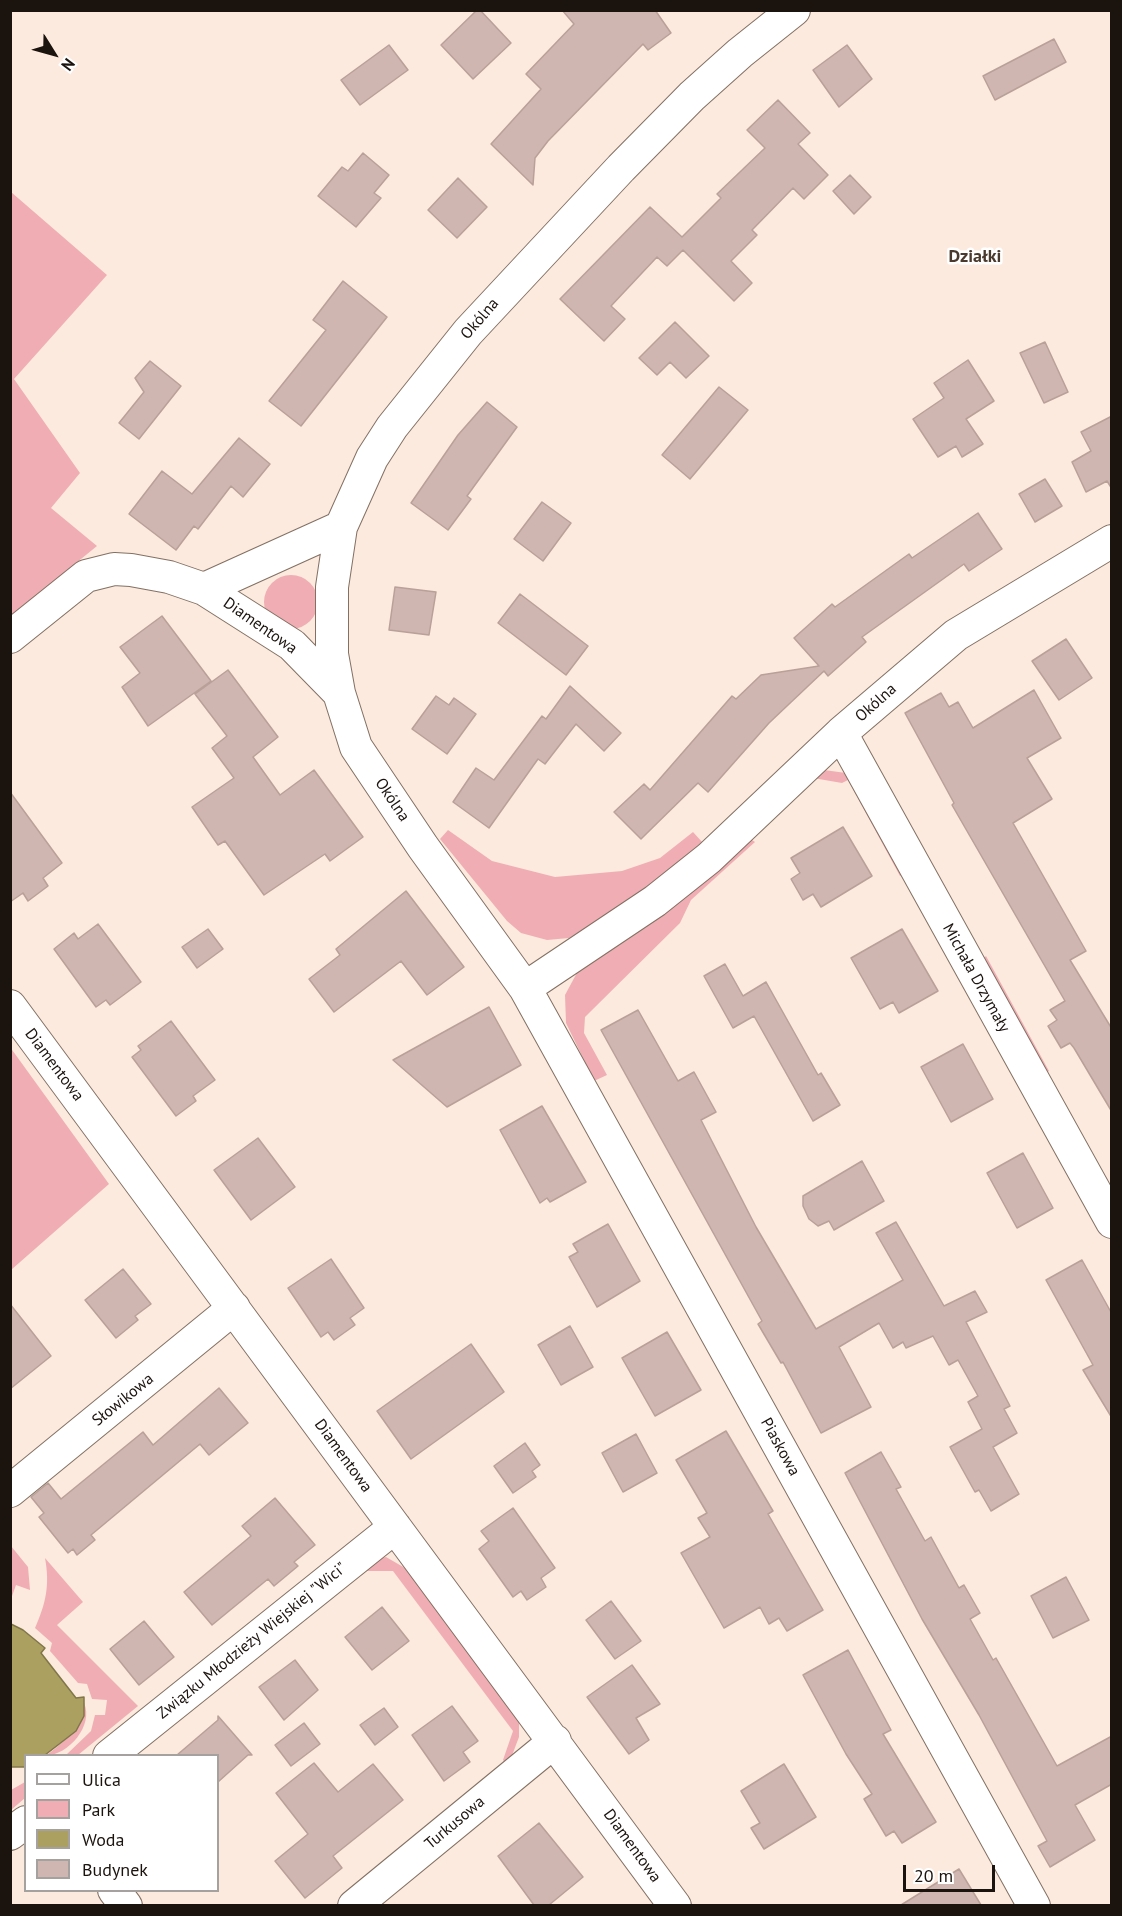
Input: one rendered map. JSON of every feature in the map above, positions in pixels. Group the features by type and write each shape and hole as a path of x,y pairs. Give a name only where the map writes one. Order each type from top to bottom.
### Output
{"street":[{"name":"Okólna","path":"788,12 692,96 612,177 468,332 392,427 372,458 341,527 332,587 332,654 339,693 356,747 423,847 525,988 655,900 709,858 842,733 956,635 1112,541"},
{"name":"Diamentowa","path":"204,589 341,527"},
{"path":"296,547 332,587"},
{"path":"252,618 258,565"},
{"name":"Diamentowa","path":"10,637 86,576 100,572 131,570 169,577 204,589 292,645 339,693"},
{"path":"292,645 311,637 332,620"},
{"name":"Michała Drzymały","path":"842,733 1112,1222"},
{"name":"Piaskowa","path":"525,988 1034,1905"},
{"name":"Diamentowa","path":"10,1006 675,1905"},
{"name":"Słowikowa","path":"10,1491 234,1308"},
{"name":"Związku Młodzieży Wiejskiej \"Wici\"","path":"109,1754 395,1527"},
{"name":"Turkusowa","path":"354,1905 555,1741"},
{"path":"10,1834 24,1824"},
{"path":"116,1892 126,1905"}],"green space":[{"path":"11,192 107,275 14,379 80,473 51,508 97,546 11,616"},
{"path":"286,575 296,575 306,579 314,587 318,602 314,617 306,625 296,629 286,629 276,625 268,617 264,607 264,597 268,587 276,579"},
{"path":"824,770 846,773 904,874 900,876 848,780 842,783 813,778"},
{"path":"448,830 492,861 555,877 622,871 660,858 693,832 703,843 658,881 620,907 569,938 547,940 521,933 507,921 440,839"},
{"path":"749,838 755,842 691,900 680,923 585,1017 584,1033 607,1075 594,1081 566,1023 565,995 579,969"},
{"path":"986,956 1049,1071 1046,1073 983,959"},
{"path":"10,1047 109,1184 11,1270 10,1270"},
{"path":"11,1546 28,1567 30,1590 16,1585 11,1599"},
{"path":"386,1557 405,1568 519,1722 519,1737 508,1766 503,1760 513,1731 393,1571 367,1571 359,1577 356,1571 368,1561"},
{"path":"45,1558 83,1602 57,1625 138,1706 79,1754 67,1754 91,1731 95,1715 105,1715 107,1700 92,1699 87,1684 78,1683 50,1651 52,1643 35,1628 46,1594"},
{"path":"84,1703 86,1720 71,1745 54,1754 48,1754 71,1733 83,1711"},
{"path":"24,1783 24,1799 11,1810 11,1790"}],"water":[{"path":"11,1624 23,1630 45,1648 41,1653 76,1698 84,1697 84,1716 76,1731 46,1754 24,1754 24,1767 11,1767"}],"building":[{"path":"477,10 480,10 511,43 473,79 441,45"},
{"path":"562,10 655,10 671,33 648,50 643,44 548,141 535,158 533,185 491,144 541,89 526,74 574,24"},
{"path":"1054,39 1066,62 995,100 983,76"},
{"path":"389,45 408,70 360,105 341,80"},
{"path":"847,45 872,79 839,107 813,70"},
{"path":"778,100 810,133 798,144 828,175 804,199 793,188 752,230 757,235 731,261 752,283 734,301 683,250 667,266 657,257 611,306 625,319 604,341 560,299 650,207 682,237 721,198 717,194 765,148 747,130"},
{"path":"363,153 389,175 374,193 381,198 356,227 318,196 342,167 348,171"},
{"path":"850,175 871,197 854,214 833,191"},
{"path":"458,178 487,207 457,238 428,210"},
{"path":"343,281 387,317 301,426 269,401 326,330 313,320"},
{"path":"675,322 709,356 686,378 670,362 657,375 639,358"},
{"path":"1045,342 1068,392 1044,403 1020,353"},
{"path":"968,360 994,401 966,419 983,444 962,457 956,446 938,457 913,419 944,398 934,383"},
{"path":"150,361 181,386 139,439 119,423 144,392 135,378"},
{"path":"719,387 748,410 690,479 662,455"},
{"path":"487,402 517,427 467,496 471,499 448,530 411,503 458,435"},
{"path":"1112,416 1112,489 1107,481 1086,492 1072,462 1091,451 1081,432"},
{"path":"239,438 270,464 243,497 231,486 198,529 194,526 176,550 129,514 162,471 192,494"},
{"path":"1045,479 1062,506 1035,522 1019,494"},
{"path":"542,502 571,523 543,561 514,539"},
{"path":"978,513 1002,549 969,571 964,564 862,637 866,642 828,676 824,671 769,723 708,792 698,783 641,839 614,812 644,784 650,790 732,696 736,699 761,675 819,666 794,638 832,604 835,607 909,554 912,558"},
{"path":"395,587 436,592 429,635 389,630"},
{"path":"520,594 588,646 566,675 498,623"},
{"path":"162,616 211,681 148,726 122,687 140,673 120,647"},
{"path":"1066,639 1092,678 1059,700 1032,661"},
{"path":"228,670 278,737 253,757 280,795 314,770 363,837 330,861 325,854 264,895 225,841 218,845 192,807 234,778 212,748 227,736 195,694"},
{"path":"570,686 621,733 604,751 576,724 545,764 538,759 489,828 453,802 476,768 494,780 542,716 546,719"},
{"path":"1034,690 1061,738 1027,758 1052,799 1013,823 1086,951 1070,960 1112,1029 1112,1112 1074,1048 1070,1043 1061,1048 1048,1026 1057,1020 1050,1010 1065,1001 952,805 954,803 905,713 941,693 949,707 958,702 973,728"},
{"path":"436,696 449,705 454,698 476,714 447,754 412,729"},
{"path":"10,792 62,863 43,878 48,886 28,901 23,893 10,902"},
{"path":"843,827 872,876 821,907 813,894 803,900 791,879 800,873 791,858"},
{"path":"406,891 464,967 427,995 401,961 334,1012 309,979 340,955 336,949"},
{"path":"98,924 141,982 110,1005 106,1000 96,1007 54,949 74,933 78,939"},
{"path":"208,929 223,949 197,968 182,947"},
{"path":"902,929 938,991 899,1013 893,1002 880,1009 851,958"},
{"path":"725,964 743,996 766,982 818,1075 821,1073 840,1105 813,1121 754,1016 733,1028 704,976"},
{"path":"489,1007 521,1065 447,1107 393,1060"},
{"path":"638,1010 678,1081 694,1072 716,1112 701,1120 756,1227 816,1329 903,1280 876,1233 896,1222 944,1306 975,1291 987,1312 966,1322 1010,1406 1004,1409 1017,1433 993,1447 1019,1494 991,1511 979,1490 975,1492 950,1447 982,1429 968,1402 978,1396 958,1360 949,1365 933,1336 906,1348 903,1342 893,1348 879,1323 839,1347 871,1407 821,1433 783,1362 781,1363 758,1324 762,1321 601,1030"},
{"path":"171,1021 215,1080 193,1096 196,1101 176,1116 132,1057 141,1050 138,1046"},
{"path":"963,1044 993,1099 951,1122 921,1067"},
{"path":"542,1106 586,1182 550,1202 547,1198 540,1203 500,1130"},
{"path":"258,1138 295,1187 251,1220 214,1170"},
{"path":"1023,1153 1053,1208 1017,1228 987,1173"},
{"path":"862,1161 884,1201 834,1230 829,1221 818,1226 809,1219 803,1206 803,1196"},
{"path":"608,1224 640,1281 597,1307 569,1257 578,1252 573,1244"},
{"path":"331,1259 364,1308 350,1318 355,1325 334,1340 328,1332 321,1337 288,1288"},
{"path":"1082,1260 1112,1314 1112,1418 1083,1370 1093,1365 1046,1280"},
{"path":"123,1269 151,1304 135,1316 138,1320 116,1338 85,1300"},
{"path":"10,1304 51,1356 10,1389"},
{"path":"570,1326 593,1367 561,1385 538,1345"},
{"path":"667,1332 701,1390 655,1416 622,1358"},
{"path":"471,1344 504,1392 411,1459 377,1411"},
{"path":"219,1388 248,1423 209,1455 200,1444 91,1535 95,1540 77,1555 73,1549 68,1553 39,1517 44,1513 31,1497 48,1483 61,1499 143,1432 153,1445"},
{"path":"726,1431 773,1511 768,1514 823,1610 787,1631 779,1618 769,1624 760,1607 724,1628 681,1553 710,1537 698,1518 707,1513 676,1460"},
{"path":"636,1434 657,1473 623,1492 602,1453"},
{"path":"525,1443 540,1465 532,1471 536,1477 513,1493 494,1466"},
{"path":"881,1452 901,1487 896,1489 925,1541 931,1537 959,1588 964,1585 980,1613 970,1619 993,1660 996,1658 1057,1766 1112,1736 1112,1784 1075,1805 1095,1840 1050,1867 1038,1846 1047,1841 979,1715 922,1619 845,1473"},
{"path":"275,1498 315,1545 294,1562 298,1566 274,1586 268,1579 212,1625 184,1592 251,1536 242,1526"},
{"path":"513,1508 555,1568 541,1578 546,1587 527,1600 521,1591 513,1597 479,1549 489,1541 481,1531"},
{"path":"1066,1577 1089,1620 1053,1638 1031,1596"},
{"path":"611,1601 641,1641 615,1659 586,1620"},
{"path":"382,1607 409,1641 372,1670 345,1637"},
{"path":"144,1621 174,1657 139,1685 110,1649"},
{"path":"848,1650 891,1730 883,1734 936,1822 902,1843 894,1831 886,1836 864,1799 872,1794 846,1754 803,1675"},
{"path":"295,1660 318,1690 284,1720 259,1687"},
{"path":"632,1665 660,1704 636,1718 649,1740 629,1754 587,1697"},
{"path":"452,1706 478,1741 463,1752 470,1762 444,1781 412,1735"},
{"path":"384,1708 398,1727 375,1745 360,1725"},
{"path":"218,1716 252,1755 248,1755 219,1781 219,1754 178,1754 218,1720"},
{"path":"304,1723 320,1744 291,1766 275,1745"},
{"path":"314,1763 338,1792 373,1764 403,1800 333,1856 342,1868 305,1898 275,1861 308,1834 276,1793"},
{"path":"784,1764 816,1817 764,1849 751,1828 760,1823 741,1791"},
{"path":"539,1823 583,1877 549,1905 534,1905 498,1856"},
{"path":"959,1869 981,1905 901,1905"}],"district":[{"name":"Działki","path":"975,257"}]}
